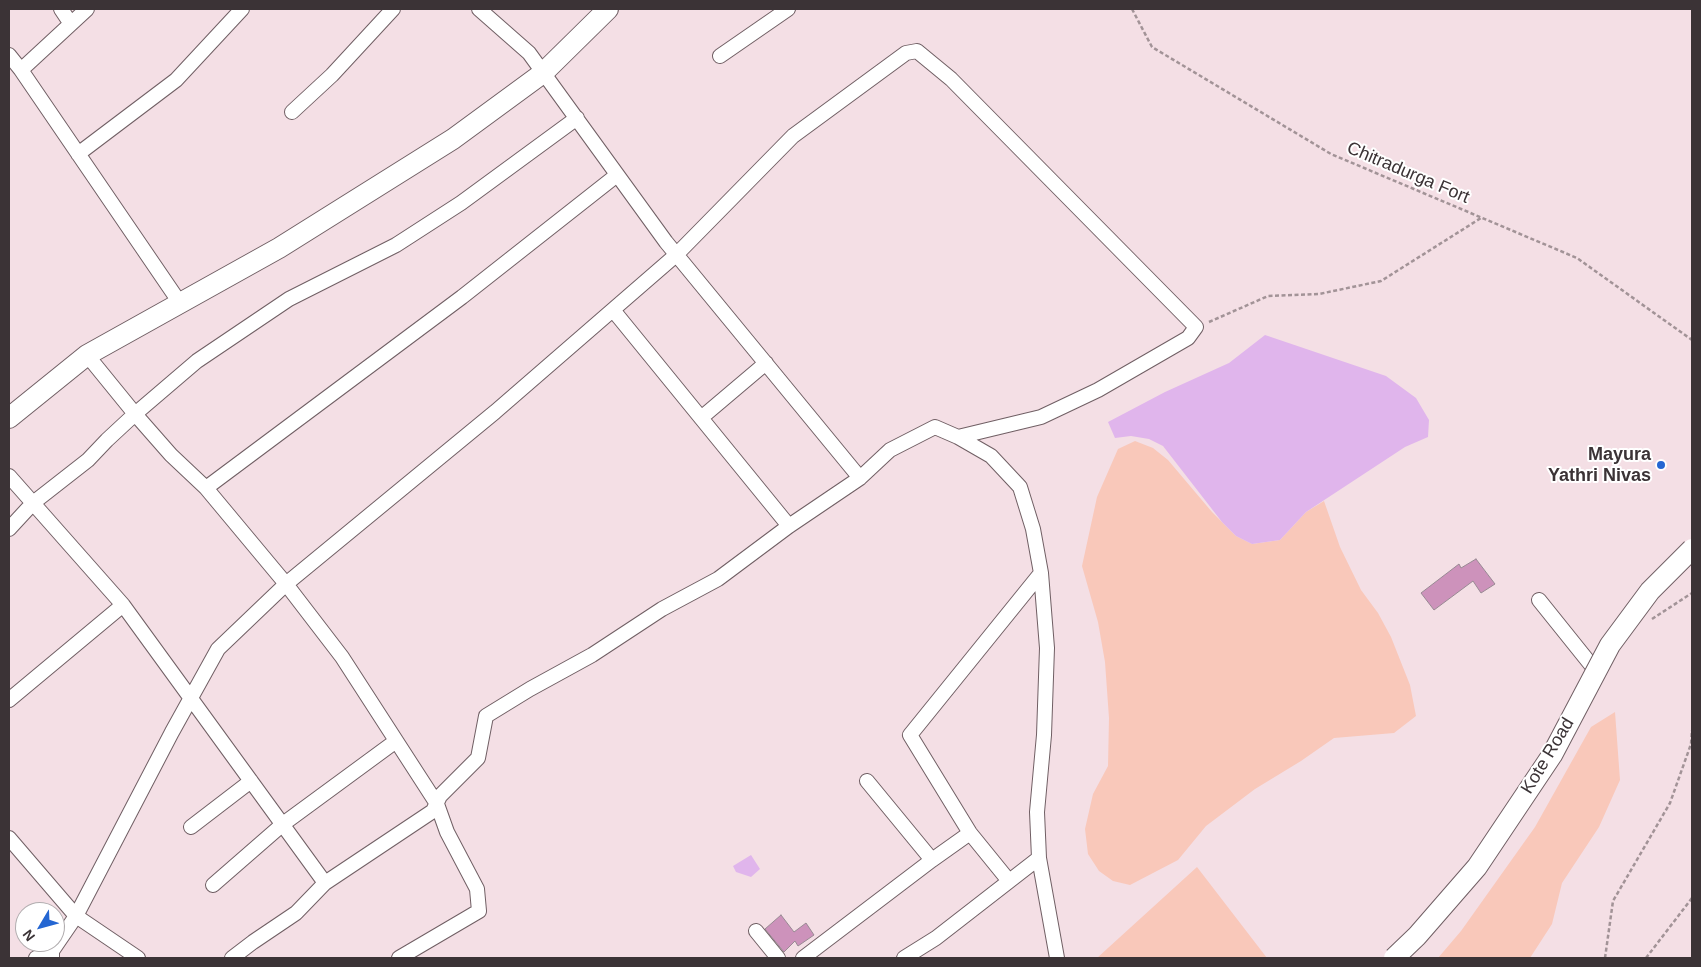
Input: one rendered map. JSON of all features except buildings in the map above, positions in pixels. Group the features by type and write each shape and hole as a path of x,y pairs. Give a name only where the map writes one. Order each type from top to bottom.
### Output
{"street":[{"path":"61,9 71,24"},
{"path":"21,70 87,9"},
{"path":"78,154 176,80 242,9"},
{"path":"292,112 332,75 393,9"},
{"path":"479,9 529,53 676,255 860,478"},
{"path":"9,418 87,354 279,248 453,139 543,73 608,9"},
{"path":"720,56 788,9"},
{"path":"36,958 52,955 76,916 218,649 286,584 495,412 676,255 793,136 906,53 916,51 951,79 1196,327 1188,338 1098,390 1041,417 958,437"},
{"path":"9,55 180,303"},
{"path":"9,529 34,504 88,460 135,414 197,360 289,299 396,245 461,203 577,118"},
{"path":"206,488 462,297 618,175"},
{"path":"613,310 789,526"},
{"path":"87,354 135,414 171,454 206,488 286,584 342,657 437,804 447,832 477,889 479,911 399,958"},
{"path":"701,418 766,364"},
{"path":"232,958 296,913 325,883 433,811 440,796 478,758 486,716 592,655 662,608 718,578 789,526 860,478 890,450 935,427 958,437 991,456 1020,487 1033,529 1041,573 1047,648 1044,735 1037,812 1039,858 1057,958"},
{"path":"9,476 123,604 325,883"},
{"name":"Kote Road","path":"1394,958 1417,936 1477,867 1552,755 1610,645 1650,591 1692,549"},
{"path":"1009,881 970,833 910,735 1041,573"},
{"path":"1539,600 1596,671"},
{"path":"9,700 123,604"},
{"path":"214,885 283,824 396,741"},
{"path":"191,827 252,780"},
{"path":"868,781 932,860"},
{"path":"804,958 970,833"},
{"path":"9,838 76,916 138,958"},
{"path":"904,958 936,938 1039,858"},
{"path":"756,931 778,958"}],"path":[{"name":"Chitradurga Fort","path":"1132,9 1152,47 1331,154 1577,258 1692,340"},
{"path":"1196,327 1268,296 1319,294 1381,281 1481,218"},
{"path":"1605,958 1612,901 1670,804 1691,744 1692,730"},
{"path":"1646,958 1692,898"}],"shaded area":[{"path":"1265,335 1386,376 1416,398 1429,420 1428,437 1405,447 1306,512 1280,540 1252,544 1236,536 1222,522 1163,446 1149,439 1131,436 1115,438 1108,422 1165,392 1229,363"},
{"path":"1135,441 1153,448 1168,460 1212,512 1236,536 1252,544 1280,540 1306,512 1324,501 1340,547 1361,590 1378,613 1391,637 1410,685 1416,716 1394,733 1334,738 1255,789 1206,826 1178,860 1130,885 1113,881 1099,871 1088,854 1085,829 1093,794 1108,766 1109,718 1105,662 1098,622 1082,566 1097,497 1118,449"},
{"path":"1615,712 1620,780 1599,827 1562,883 1552,924 1530,958 1438,958 1461,931 1535,827 1591,727"},
{"path":"751,855 760,869 751,877 736,872 733,866"},
{"path":"1197,867 1267,958 1097,958"}],"place":[{"name":"Mayura Yathri Nivas","path":"1661,465"}]}
